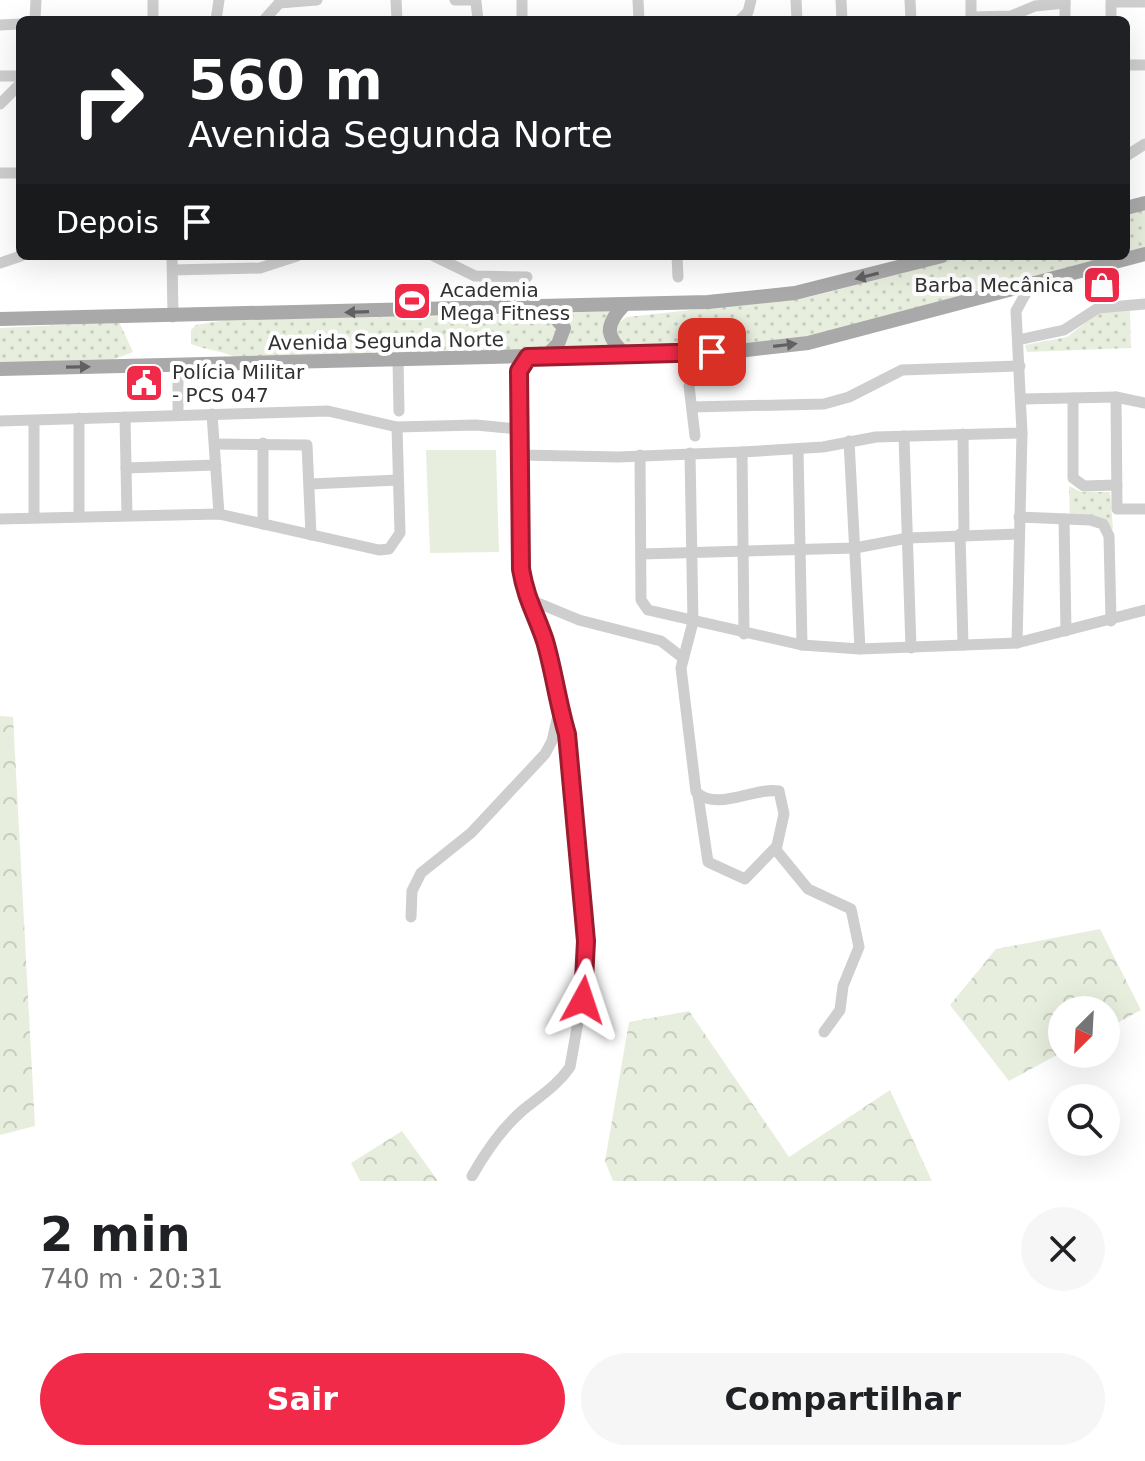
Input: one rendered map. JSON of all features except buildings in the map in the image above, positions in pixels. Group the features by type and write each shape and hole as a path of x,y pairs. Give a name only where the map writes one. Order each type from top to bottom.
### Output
{"main road":[{"name":"Avenida Segunda Norte","path":"0,319 547,308 770,297 925,260"},
{"name":"Avenida Segunda Norte","path":"0,369 738,351 808,343 1120,260"},
{"path":"624,305 609,324 608,331 611,341 625,354"},
{"path":"546,356 558,344 564,328 547,308"}],"street":[{"path":"281,2 317,0"},
{"path":"455,0 476,1"},
{"path":"1111,1 1145,2"},
{"path":"980,16 1025,6 1065,2"},
{"path":"0,104 16,88"},
{"path":"172,260 173,317"},
{"path":"173,270 260,268 285,260"},
{"path":"442,260 475,276 527,277"},
{"path":"677,260 678,277"},
{"path":"1017,643 1023,399 1016,311 1032,281"},
{"path":"998,290 1016,311"},
{"path":"1018,340 1064,330 1098,308 1145,304"},
{"path":"472,1176 487,1151 520,1112 562,1079 576,1047 586,977 586,941 567,734 558,710 546,643 526,598 521,569 519,371 528,357"},
{"path":"509,358 519,371"},
{"path":"398,360 399,411"},
{"path":"178,366 178,415"},
{"path":"692,407 824,404 849,397 902,370 1020,366"},
{"path":"689,386 695,436"},
{"path":"1023,399 1116,397 1145,403"},
{"path":"1116,397 1117,509 1145,509"},
{"path":"1073,398 1073,478 1084,486 1117,485"},
{"path":"0,421 328,411 397,427 476,425 519,429"},
{"path":"212,414 219,514"},
{"path":"125,417 127,515"},
{"path":"79,418 79,516"},
{"path":"34,421 34,517"},
{"path":"0,519 219,514 379,550 389,549 400,533 397,427"},
{"path":"520,455 742,452 798,449 904,436 1022,433"},
{"path":"963,434 963,645"},
{"path":"904,436 911,648"},
{"path":"849,441 860,649"},
{"path":"263,443 263,524"},
{"path":"215,444 307,445 311,535"},
{"path":"798,449 802,645"},
{"path":"742,452 744,634"},
{"path":"690,453 693,622 683,658 682,678 698,795 708,862 745,879 775,848 784,814 779,791 722,800 698,795"},
{"path":"640,455 644,605 648,610 802,645 860,649 1017,643 1145,610"},
{"path":"126,468 216,465"},
{"path":"310,484 398,480"},
{"path":"1019,517 1098,521 1106,529 1111,621"},
{"path":"1064,519 1066,631"},
{"path":"642,554 801,551 855,548 908,538 1018,534"},
{"path":"526,598 579,620 661,641 683,658"},
{"path":"411,917 412,891 421,873 471,833 545,754 552,741 558,710"},
{"path":"775,848 808,889 848,906 854,916 859,947 843,986 840,1010 824,1032"}],"green space":[{"path":"1145,209 1145,247 1130,251 1130,213"},
{"path":"951,260 1099,260 807,341 737,349 628,348 615,334 618,323 627,317 809,297"},
{"path":"611,311 603,330 614,350 559,352 569,335 560,313"},
{"path":"1130,311 1131,348 1027,352 1025,345 1067,337 1099,312"},
{"path":"547,317 559,335 545,354 243,362 191,344 191,330 196,325 226,320"},
{"path":"119,322 133,352 105,363 0,364 0,328"},
{"path":"426,450 496,450 499,552 430,553"},
{"path":"1069,486 1081,492 1110,492 1113,529 1070,517"},
{"path":"0,716 13,717 35,1126 0,1135"},
{"path":"1100,929 1141,1010 1120,1021 1120,996 1048,996 1048,1060 1009,1081 950,1005 996,949"},
{"path":"689,1011 789,1157 890,1090 932,1181 613,1181 605,1161 629,1022"},
{"path":"402,1131 438,1181 360,1181 351,1163"}],"place":[{"name":"Barba Mecânica","path":"1102,285"},
{"name":"Academia Mega Fitness","path":"412,301"},
{"name":"Polícia Militar - PCS 047","path":"144,383"}],"route":[{"path":"583,1000 586,941 567,734 558,710 546,643 529,608 521,569 519,371 528,357 712,352"}]}
